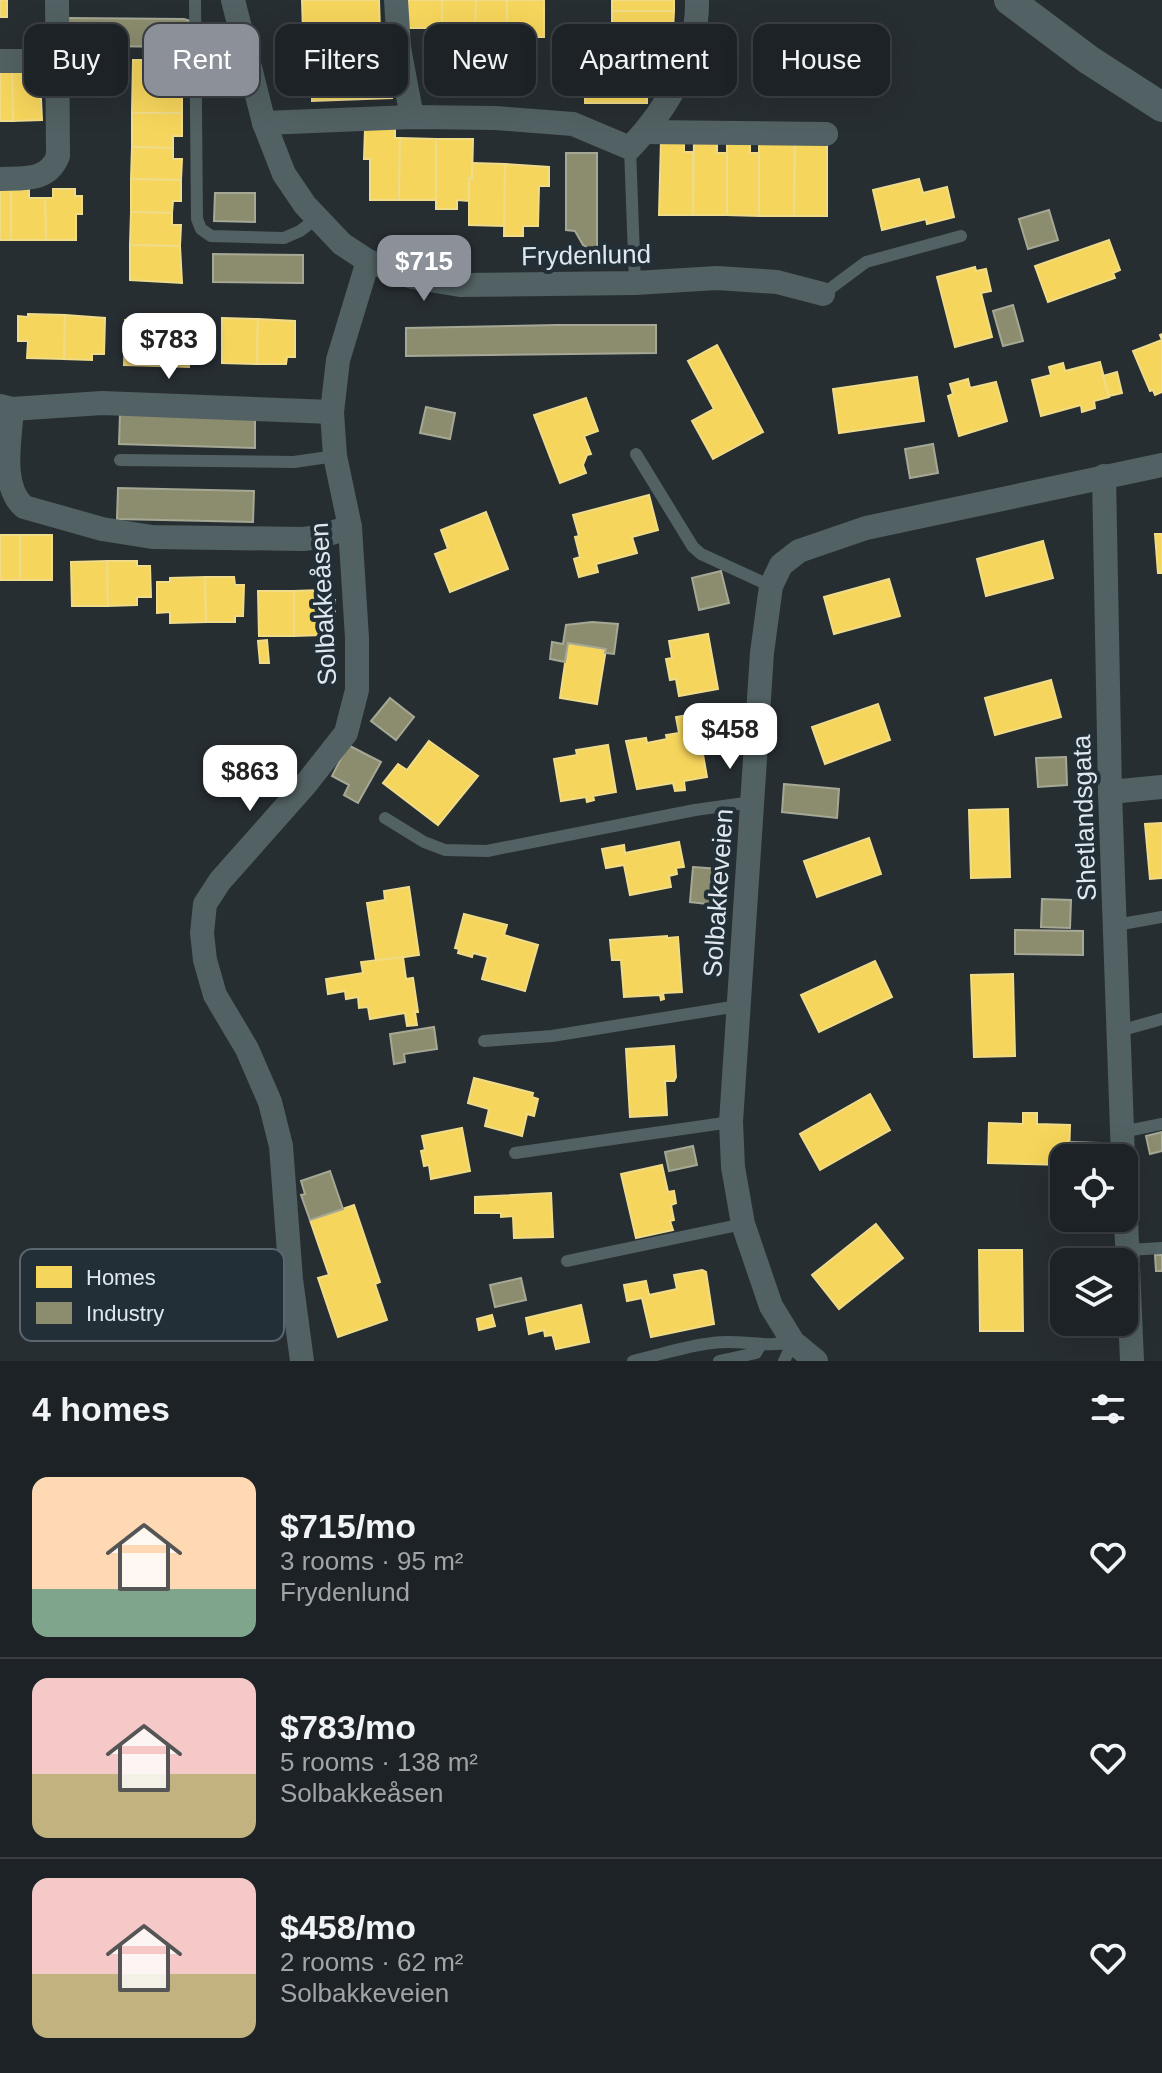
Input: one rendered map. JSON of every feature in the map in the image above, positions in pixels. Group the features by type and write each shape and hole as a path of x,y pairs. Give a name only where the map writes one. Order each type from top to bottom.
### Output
{"street":[{"path":"57,0 57,24"},
{"name":"Frydenlund","path":"233,0 264,123 284,174 317,218 342,244 368,261 412,277 460,285 635,283 717,278 777,282 823,294"},
{"path":"396,0 399,48 412,117"},
{"path":"638,140 662,111 690,53 697,0"},
{"path":"1009,0 1089,60 1162,107"},
{"path":"0,61 24,61"},
{"path":"0,179 43,175 53,168 58,156 58,96"},
{"path":"264,123 412,117 495,118 573,124 638,140 826,134"},
{"name":"Solbakkeåsen","path":"302,1361 291,1279 281,1146 270,1102 247,1049 215,995 205,960 202,933 205,904 220,881 305,785 346,733 357,690 350,527 335,456 332,412 338,360 368,261"},
{"path":"332,412 102,403 6,408 7,484 14,500 24,507 102,529 152,537 303,539 350,527"},
{"name":"Solbakkeveien","path":"816,1361 788,1351 743,1224 733,1167 731,1122 738,1006 762,653 771,586 781,565 799,551 866,528 1162,465"},
{"name":"Shetlandsgata","path":"1104,476 1110,792 1122,1144"},
{"path":"1110,792 1162,787"},
{"path":"1131,1336 1132,1361"}],"lane":[{"path":"195,0 197,219 201,229 211,236 284,238 317,218"},
{"path":"635,283 638,140"},
{"path":"823,294 866,262 961,236"},
{"path":"636,454 693,547 701,554 771,586"},
{"path":"120,460 294,462 335,456"},
{"path":"385,818 424,842 445,850 487,851 695,810 752,802"},
{"path":"1116,925 1162,917"},
{"path":"484,1041 552,1036 738,1006"},
{"path":"1119,1031 1162,1019"},
{"path":"515,1153 731,1122"},
{"path":"1122,1132 1162,1124"},
{"path":"567,1261 743,1224"},
{"path":"1138,1249 1162,1248"},
{"path":"633,1361 712,1343 735,1342 788,1351"},
{"path":"719,1361 756,1353 760,1346"}],"building: Homes":[{"path":"0,0 7,0 7,17 0,17"},
{"path":"302,0 379,0 380,24 303,24"},
{"path":"408,0 442,0 442,24 408,28"},
{"path":"442,0 476,0 476,24 442,24"},
{"path":"476,0 507,0 507,24 475,24"},
{"path":"507,0 544,0 544,37 536,37 536,24 507,24"},
{"path":"612,0 674,0 674,11 612,11"},
{"path":"612,11 674,11 673,24 612,24"},
{"path":"133,60 144,60 144,96 182,96 182,113 132,113"},
{"path":"12,71 24,71 24,96 41,96 42,120 13,121"},
{"path":"12,71 13,121 0,121 0,72"},
{"path":"312,96 392,98 312,101"},
{"path":"585,96 647,96 647,103 585,103"},
{"path":"132,113 182,113 182,136 173,136 173,148 132,147"},
{"path":"365,129 395,129 395,138 400,138 399,200 370,200 370,159 364,159"},
{"path":"400,138 436,139 436,200 399,200"},
{"path":"436,139 473,139 469,201 457,200 457,209 436,209"},
{"path":"661,140 684,140 684,152 693,152 693,215 659,215"},
{"path":"694,140 717,140 717,153 727,153 727,215 693,215"},
{"path":"727,140 750,141 750,153 760,153 759,216 727,215"},
{"path":"759,141 795,141 794,216 759,216"},
{"path":"795,141 827,141 827,216 794,216"},
{"path":"132,147 173,148 173,159 182,159 181,180 131,179"},
{"path":"472,163 505,164 504,226 469,225"},
{"path":"505,164 549,167 549,186 539,186 538,226 523,226 523,236 504,236"},
{"path":"131,179 181,180 181,201 173,201 172,213 131,212"},
{"path":"919,179 923,193 947,187 954,217 927,224 926,219 882,230 873,190"},
{"path":"53,189 75,189 75,196 82,196 82,214 76,214 76,240 46,240 45,198 53,198"},
{"path":"0,190 11,190 11,240 0,240"},
{"path":"11,190 29,190 29,198 45,198 46,240 11,240"},
{"path":"131,212 172,213 172,225 181,225 180,246 130,245"},
{"path":"1109,240 1120,270 1113,273 1115,278 1048,302 1035,266"},
{"path":"130,245 180,246 182,283 130,280"},
{"path":"975,267 976,271 986,269 991,291 981,293 992,337 955,347 937,277"},
{"path":"28,314 65,315 64,359 27,358 28,341 18,341 18,316 28,317"},
{"path":"65,315 105,318 104,354 92,354 92,360 64,359"},
{"path":"222,318 258,319 257,364 222,363"},
{"path":"258,319 295,321 295,357 287,357 286,364 257,364"},
{"path":"125,320 159,321 158,366 124,365"},
{"path":"159,321 190,322 190,325 204,326 203,352 189,351 189,367 158,366"},
{"path":"1162,340 1162,392 1155,395 1153,390 1150,391 1133,351"},
{"path":"717,345 763,432 713,459 692,421 714,409 688,361"},
{"path":"1100,362 1109,397 1094,401 1095,408 1082,412 1081,405 1041,416 1032,380 1051,375 1049,367 1063,363 1065,371"},
{"path":"1117,372 1122,393 1109,396 1103,376"},
{"path":"917,377 924,421 839,433 833,389"},
{"path":"968,379 970,388 996,382 1007,421 959,436 948,396 953,394 950,384"},
{"path":"586,398 598,431 584,436 591,454 587,455 583,465 586,473 560,483 534,415"},
{"path":"649,495 658,530 632,537 637,553 596,564 598,572 579,577 574,559 580,557 575,537 579,536 573,515"},
{"path":"486,512 508,569 450,592 435,554 448,549 441,530"},
{"path":"1155,534 1162,534 1162,573 1158,573"},
{"path":"0,535 20,535 20,580 0,580"},
{"path":"20,535 52,535 52,580 20,580"},
{"path":"1043,541 1053,578 986,596 977,559"},
{"path":"107,561 108,606 72,606 71,562"},
{"path":"107,561 137,561 137,566 150,566 151,597 137,597 137,605 108,606"},
{"path":"205,577 206,622 170,623 170,612 157,613 157,582 170,582 170,578"},
{"path":"205,577 234,577 235,585 244,585 243,616 235,616 235,622 206,622"},
{"path":"889,579 900,616 834,634 824,597"},
{"path":"323,590 323,600 335,600 335,623 323,624 323,635 294,636 294,591"},
{"path":"258,591 294,591 294,636 259,636"},
{"path":"708,634 718,689 679,696 676,679 670,680 666,659 672,658 669,641"},
{"path":"267,640 269,663 260,663 258,641"},
{"path":"568,643 606,649 597,704 560,698"},
{"path":"1051,680 1061,717 995,735 985,698"},
{"path":"878,704 890,740 825,764 812,727"},
{"path":"705,712 708,730 699,732 707,777 684,781 685,790 675,791 673,783 637,789 626,741 646,738 647,743 667,739 666,735 679,733 676,717"},
{"path":"429,741 478,776 438,825 383,783 398,764 407,770"},
{"path":"608,745 616,792 593,796 594,800 587,802 586,797 561,801 554,759 577,755 576,750"},
{"path":"1008,809 1010,877 971,878 969,810"},
{"path":"1162,823 1162,878 1150,879 1145,824"},
{"path":"869,838 881,874 817,897 804,861"},
{"path":"679,842 684,867 676,868 677,874 669,876 671,887 630,895 624,865 606,868 602,849 624,845 625,853"},
{"path":"409,887 419,955 376,961 367,903 385,900 384,891"},
{"path":"464,914 507,925 504,935 538,945 525,991 482,979 488,957 458,953 459,949 455,948"},
{"path":"678,937 682,992 663,993 664,999 661,1000 660,995 624,997 621,960 612,960 610,940"},
{"path":"403,957 406,979 413,978 417,1025 407,1026 405,1013 370,1019 368,1007 359,1008 358,997 346,999 345,991 328,994 326,979 363,973 361,962"},
{"path":"875,961 892,997 819,1032 801,995"},
{"path":"1013,974 1015,1056 974,1057 971,975"},
{"path":"674,1046 676,1077 674,1081 665,1081 667,1115 630,1117 626,1049"},
{"path":"474,1078 533,1093 532,1097 538,1099 534,1116 527,1114 522,1136 485,1126 489,1109 468,1103"},
{"path":"870,1094 890,1130 820,1170 800,1134"},
{"path":"1023,1113 1037,1113 1037,1124 1070,1125 1069,1144 1050,1144 1050,1165 988,1163 989,1123 1023,1124"},
{"path":"462,1128 470,1171 431,1179 429,1165 424,1166 422,1136"},
{"path":"662,1165 668,1192 674,1191 676,1203 671,1205 674,1220 670,1221 673,1230 636,1238 621,1174"},
{"path":"551,1193 553,1237 514,1238 513,1216 475,1213 475,1197"},
{"path":"354,1205 380,1282 375,1284 387,1320 338,1337 318,1278 329,1275 310,1220"},
{"path":"876,1224 903,1258 839,1309 812,1275"},
{"path":"979,1250 1022,1250 1023,1331 980,1331"},
{"path":"706,1272 714,1324 651,1337 642,1298 627,1301 624,1285 646,1281 649,1295 677,1289 674,1275"},
{"path":"581,1305 589,1342 556,1349 552,1335 545,1336 544,1330 529,1334 526,1318"},
{"path":"492,1315 495,1326 479,1330 477,1319"}],"building: Industry":[{"path":"68,18 191,21 191,24 144,24 144,47 128,46 128,24 68,24"},
{"path":"566,153 597,153 597,253 583,245 575,231 566,230"},
{"path":"215,193 255,193 255,222 214,221"},
{"path":"1049,210 1058,240 1028,249 1019,219"},
{"path":"213,254 303,255 303,283 213,282"},
{"path":"1013,305 1023,341 1003,346 993,311"},
{"path":"656,325 656,353 406,356 406,328"},
{"path":"426,407 455,413 450,439 420,433"},
{"path":"120,414 255,417 255,448 119,444"},
{"path":"933,444 938,473 910,478 905,449"},
{"path":"118,488 254,491 253,522 117,519"},
{"path":"721,571 729,603 699,610 692,578"},
{"path":"592,622 618,624 614,654 605,653 606,649 568,643 565,662 550,659 552,642 563,644 566,625"},
{"path":"390,698 414,717 396,740 371,721"},
{"path":"348,745 381,762 358,803 344,795 349,785 332,776"},
{"path":"1066,757 1067,785 1038,787 1036,758"},
{"path":"784,784 839,789 837,818 782,812"},
{"path":"693,867 720,869 716,905 690,902"},
{"path":"1042,899 1071,900 1070,928 1041,927"},
{"path":"1015,930 1083,931 1083,955 1015,954"},
{"path":"434,1027 437,1049 404,1054 405,1062 394,1064 390,1034"},
{"path":"1162,1132 1162,1151 1150,1154 1146,1136"},
{"path":"1070,1142 1099,1143 1099,1144"},
{"path":"693,1146 697,1165 669,1171 665,1152"},
{"path":"330,1171 343,1209 310,1220 301,1195 305,1194 301,1181"},
{"path":"1155,1255 1162,1255 1162,1271 1156,1271"},
{"path":"521,1278 526,1300 495,1307 490,1285"}]}
